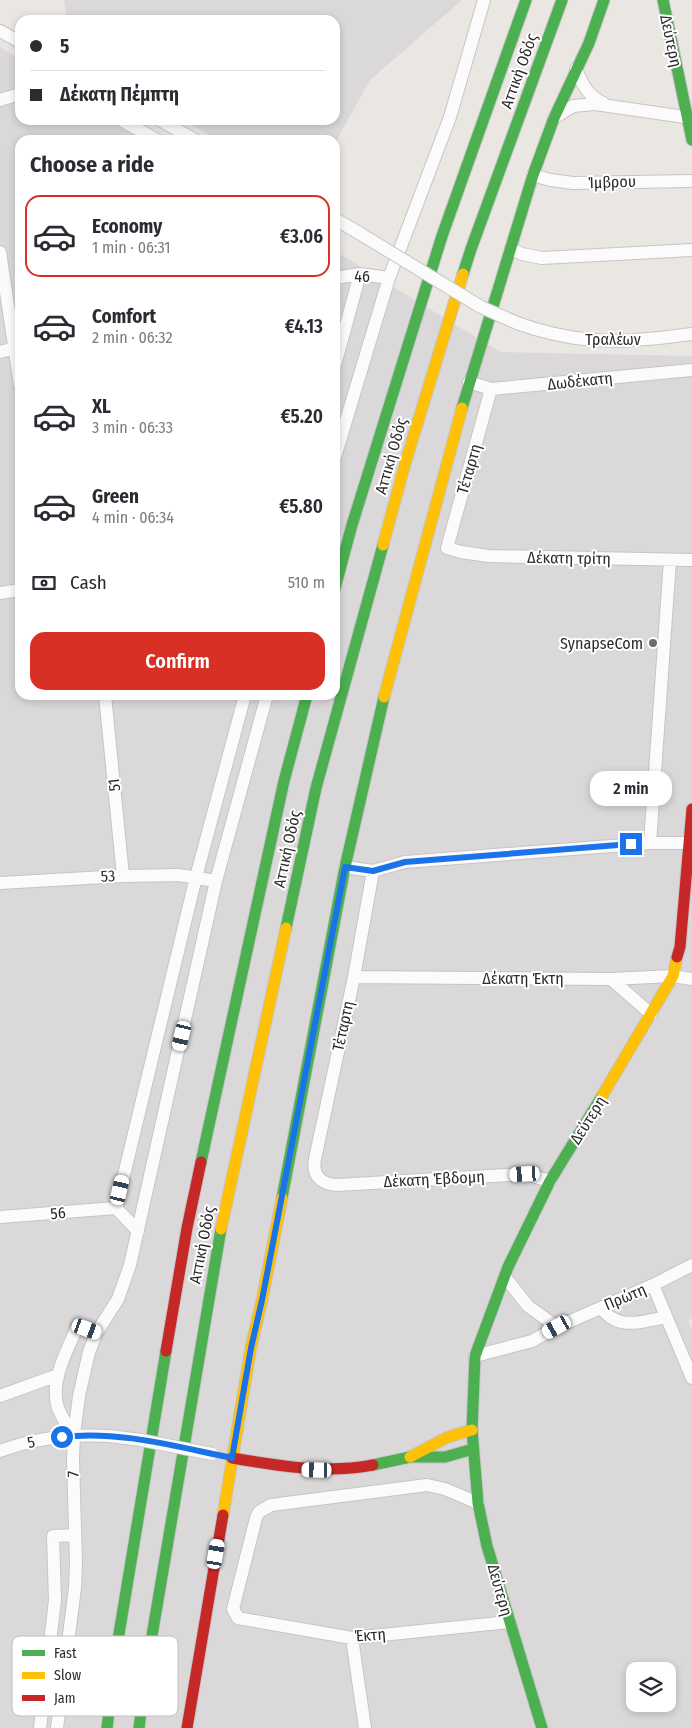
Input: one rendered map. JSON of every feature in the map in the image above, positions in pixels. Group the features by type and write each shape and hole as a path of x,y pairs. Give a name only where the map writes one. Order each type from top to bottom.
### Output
{"main road":[{"name":"Αττική Οδός","path":"340,570 442,236 526,0"},
{"name":"Αττική Οδός","path":"152,1636 220,1233 316,788 405,464 471,249 562,0"},
{"path":"187,1728 251,1348 262,1300 345,867 382,706 469,382 533,175 554,118 589,43 604,0"},
{"name":"Δεύτερη","path":"663,0 689,117 692,140"},
{"name":"Αττική Οδός","path":"119,1636 187,1228 284,781 305,700"},
{"name":"Δεύτερη","path":"542,1728 486,1546 478,1503 472,1430 475,1356 505,1277 550,1181 673,976 680,947 692,809"},
{"path":"410,1457 448,1437 472,1430"},
{"path":"232,1458 282,1467 330,1470 357,1468 410,1457 445,1457 473,1449"}],"street":[{"path":"340,440 389,278 450,117 484,0"},
{"path":"0,31 15,39"},
{"path":"576,68 590,96 605,104"},
{"path":"0,100 15,96"},
{"path":"554,118 574,106 595,104 689,117"},
{"path":"130,125 149,135"},
{"path":"169,125 186,135"},
{"name":"Ίμβρου","path":"533,175 550,180 573,183 692,181"},
{"name":"Τραλέων","path":"340,222 481,306 535,330 571,339 610,342 648,340 692,334"},
{"path":"511,249 522,254 542,258 692,250"},
{"path":"0,252 15,331"},
{"path":"340,348 360,274"},
{"name":"46","path":"340,277 360,274 389,278"},
{"path":"0,352 15,348"},
{"name":"Δωδέκατη","path":"469,382 491,389 692,370"},
{"name":"Τέταρτη","path":"446,548 491,389"},
{"name":"Δέκατη τρίτη","path":"446,548 489,556 692,560"},
{"path":"650,842 670,560"},
{"path":"0,593 15,591"},
{"name":"51","path":"105,700 122,876"},
{"path":"138,1230 116,1208 196,878 244,700"},
{"name":"7","path":"70,1636 76,1563 73,1483 74,1435 84,1373 97,1332 118,1299 125,1282 216,881 266,700"},
{"path":"345,867 373,871 405,862 650,842 689,844"},
{"name":"Τέταρτη","path":"319,1179 314,1167 314,1159 354,977 373,871"},
{"name":"53","path":"0,883 122,876 179,875 216,881"},
{"path":"680,947 692,934"},
{"name":"Δέκατη Έκτη","path":"354,977 611,979 673,976 692,979"},
{"path":"611,979 651,1014"},
{"name":"Δέκατη Έβδομη","path":"319,1179 329,1185 337,1185 525,1174 550,1181"},
{"name":"56","path":"0,1218 116,1208"},
{"name":"Πρώτη","path":"475,1356 532,1341 557,1327 692,1265"},
{"path":"505,1277 528,1306 557,1327"},
{"path":"652,1285 692,1378"},
{"path":"600,1308 612,1319 620,1322 631,1323 666,1317"},
{"path":"74,1435 58,1407 55,1396 58,1375 78,1325 97,1332"},
{"path":"0,1396 58,1375"},
{"name":"5","path":"0,1451 29,1442 74,1435 109,1436 141,1440 232,1458"},
{"name":"Έκτη","path":"478,1503 444,1489 427,1485 271,1505 259,1512 256,1518 234,1602 235,1614 238,1618 352,1638 509,1622"},
{"path":"51,1636 55,1582 53,1536 75,1534"},
{"path":"352,1638 365,1728"}],"shaded area":[{"path":"64,0 462,0 370,80 339,135 210,135 191,125 340,125 340,15 68,15"},
{"path":"0,47 15,56 15,125 128,125 144,135 15,135 15,700 340,700 340,254 500,352 692,356 692,1318 688,1321 692,1330 692,1728 0,1728"}],"traffic: fast":[{"path":"340,569 352,525 442,236 526,0"},
{"path":"463,274 562,0"},
{"path":"462,408 533,175 554,118 589,43 604,0"},
{"path":"663,0 692,140"},
{"path":"286,928 316,788 383,545"},
{"path":"282,1198 345,867 384,697"},
{"path":"201,1162 284,781 306,700"},
{"path":"542,1728 487,1546 478,1503 472,1430 475,1356 508,1267 550,1181 602,1096"},
{"path":"152,1636 221,1229"},
{"path":"119,1636 166,1351"},
{"path":"373,1465 410,1457 445,1457 473,1449"},
{"path":"107,1728 108,1716"},
{"path":"139,1728 141,1716"}],"traffic: slow":[{"path":"383,545 405,464 463,274"},
{"path":"384,697 462,408"},
{"path":"221,1229 286,928"},
{"path":"602,1096 673,976 677,957"},
{"path":"223,1515 251,1347 282,1198"},
{"path":"410,1457 448,1437 472,1430"}],"traffic: jam":[{"path":"677,957 680,947 692,809"},
{"path":"166,1351 187,1228 201,1162"},
{"path":"232,1458 320,1469 355,1468 373,1465"},
{"path":"187,1728 223,1515"}],"place":[{"name":"SynapseCom","path":"653,643"}],"route":[{"path":"62,1437 93,1435 125,1438 232,1458 251,1348 262,1300 345,867 373,871 405,862 631,844"}]}
